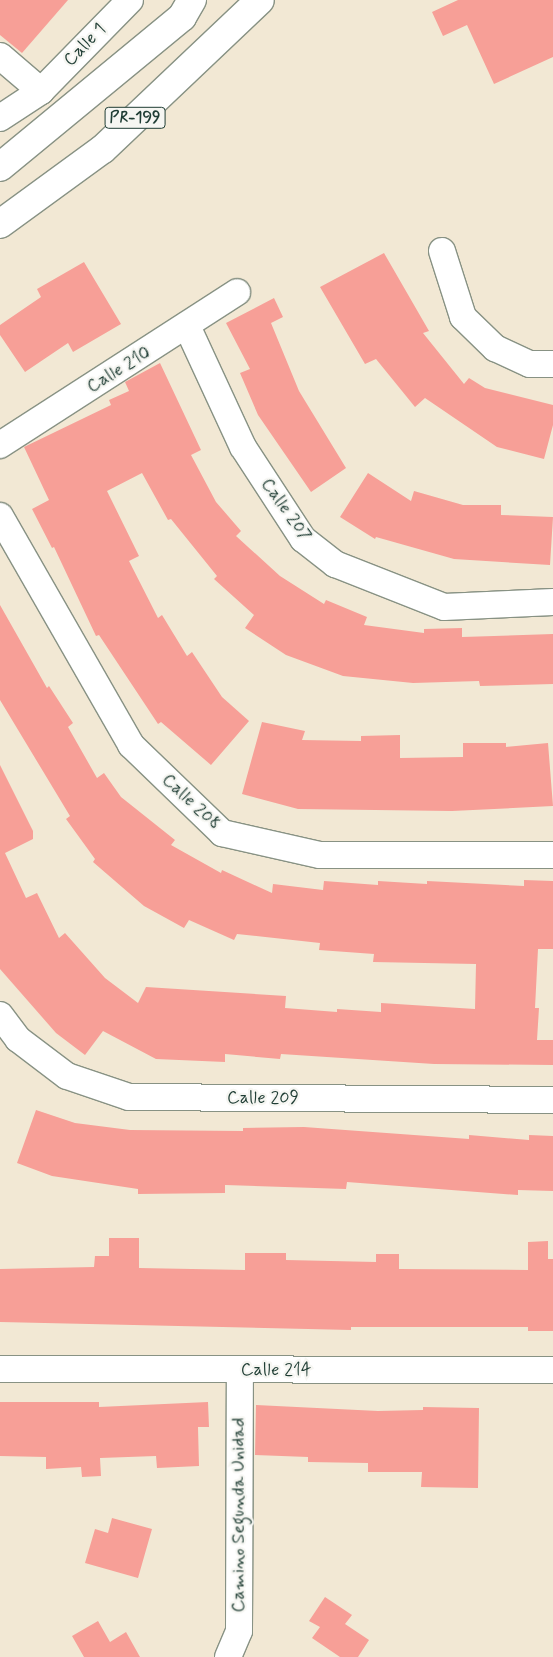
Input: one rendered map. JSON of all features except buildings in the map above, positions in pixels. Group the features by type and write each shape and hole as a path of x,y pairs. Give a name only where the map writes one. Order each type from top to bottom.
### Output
{"main road":[{"name":"PR-199","path":"0,167 182,17 192,0"},
{"name":"PR-199","path":"0,224 102,149 260,0"}],"street":[{"name":"Calle 1","path":"0,118 41,91 130,0"},
{"path":"0,56 41,91"},
{"path":"442,251 464,317 495,348 530,364 553,364"},
{"name":"Calle 210","path":"0,445 187,326 236,292"},
{"name":"Calle 207","path":"187,326 243,447 303,539 309,544 336,564 444,607 553,602"},
{"name":"Calle 208","path":"0,516 131,745 222,833 320,855 553,854"},
{"name":"Calle 209","path":"0,1015 18,1039 67,1076 129,1097 553,1100"},
{"name":"Calle 214","path":"0,1369 553,1370"},
{"name":"Camino Segunda Unidad","path":"228,1657 239,1631 240,1370"}]}
